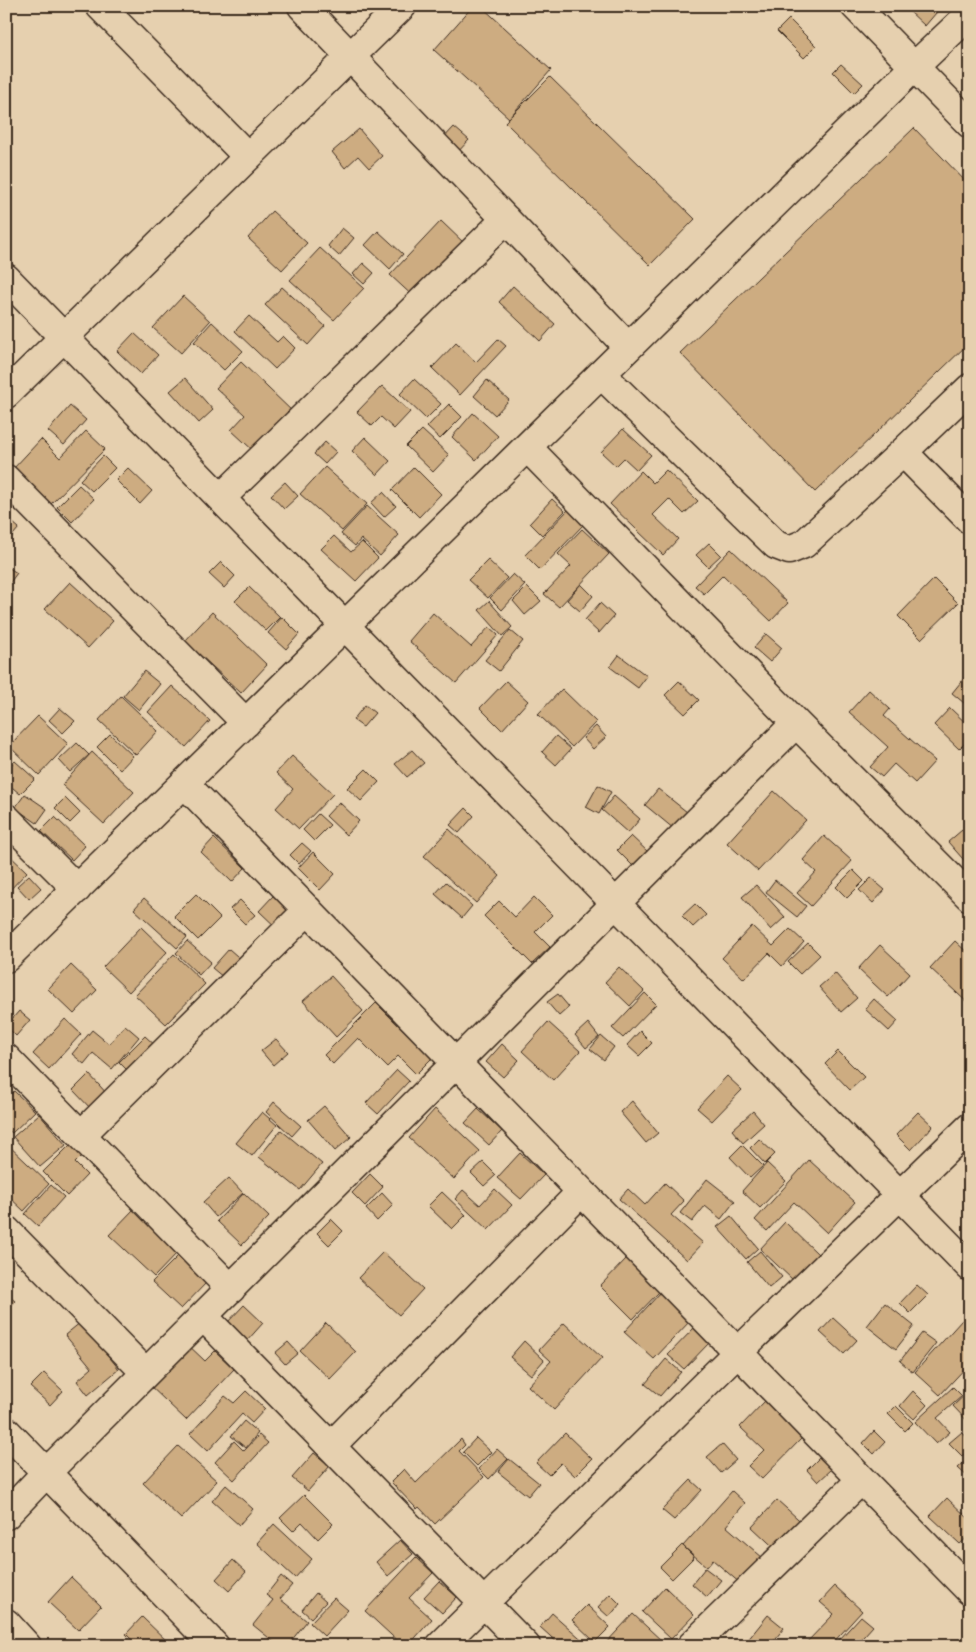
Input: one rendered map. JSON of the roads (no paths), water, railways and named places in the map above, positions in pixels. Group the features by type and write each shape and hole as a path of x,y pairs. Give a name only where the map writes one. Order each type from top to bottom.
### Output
{"street":[{"path":"100,6 248,157"},
{"path":"302,6 628,347"},
{"path":"6,394 402,6"},
{"path":"855,6 970,124"},
{"path":"6,958 970,14"},
{"path":"221,498 506,219"},
{"path":"6,278 970,1267"},
{"path":"601,374 776,545 789,550 804,544 970,388"},
{"path":"527,447 796,723 970,897"},
{"path":"903,452 970,520"},
{"path":"6,479 246,723"},
{"path":"6,1515 230,1288 796,723"},
{"path":"184,783 970,1591"},
{"path":"6,818 77,888"},
{"path":"81,1135 308,910"},
{"path":"6,1058 230,1288"},
{"path":"440,1646 737,1353 970,1127"},
{"path":"331,1446 581,1192"},
{"path":"6,1230 146,1373"},
{"path":"203,1316 526,1646"},
{"path":"6,1432 216,1646"},
{"path":"691,1646 860,1480"},
{"path":"6,1624 28,1646"}]}
